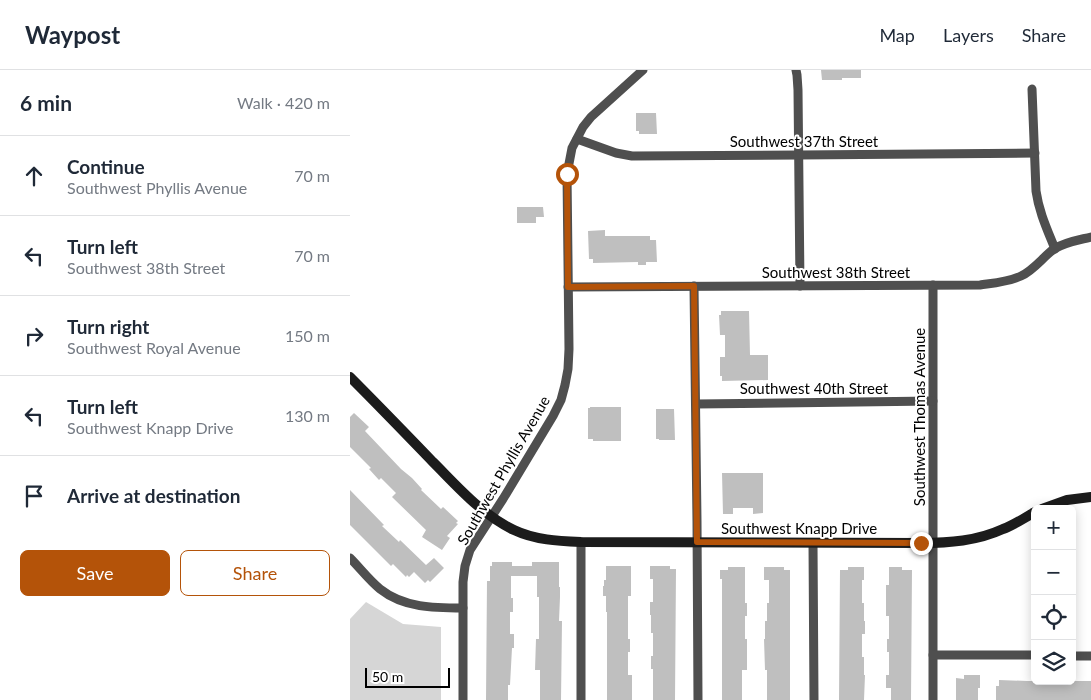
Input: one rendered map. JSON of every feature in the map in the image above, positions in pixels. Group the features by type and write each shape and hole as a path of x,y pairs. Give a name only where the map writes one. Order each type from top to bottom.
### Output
{"street":[{"name":"Southwest Phyllis Avenue","path":"463,700 463,582 470,550 553,416 561,400 565,385 569,349 567,174 571,153 583,127 591,117 643,70"},
{"path":"796,70 798,90 800,286"},
{"path":"1032,89 1038,205 1055,249"},
{"name":"Southwest 37th Street","path":"577,139 616,153 632,156 1035,153"},
{"name":"Southwest 38th Street","path":"568,287 1000,283 1022,276 1055,249 1072,241 1091,237"},
{"name":"Southwest Thomas Avenue","path":"933,285 933,700"},
{"path":"694,286 698,700"},
{"name":"Southwest Knapp Drive","path":"350,377 467,496 491,516 513,530 534,538 581,542 956,542 985,536 1002,530 1031,514"},
{"name":"Southwest 40th Street","path":"696,404 933,401"},
{"path":"1053,505 1067,500 1091,497"},
{"path":"581,542 581,700"},
{"path":"813,543 814,700"},
{"path":"350,558 380,589 402,602 429,608 463,608"},
{"path":"933,655 1031,656"},
{"path":"1076,656 1091,656"}],"shaded area":[{"path":"366,602 403,624 441,627 441,700 350,700 350,619"}],"building":[{"path":"821,70 861,70 861,78 822,80"},
{"path":"636,113 656,113 657,134 639,134 639,131 636,131"},
{"path":"517,207 543,207 544,217 536,217 536,223 517,223"},
{"path":"605,230 605,236 650,236 650,240 656,240 657,262 646,262 646,265 638,265 638,262 593,263 593,259 589,259 588,231"},
{"path":"721,311 749,311 750,355 768,355 768,380 722,381 722,376 720,376 720,357 725,357 725,335 720,335 719,315 721,315"},
{"path":"621,407 621,441 593,441 593,439 588,439 588,408"},
{"path":"656,409 674,409 675,440 656,439"},
{"path":"354,413 369,427 365,431 412,478 421,490 441,509 443,507 458,521 456,523 458,524 447,536 450,538 442,550 422,537 426,530 392,497 396,493 381,478 379,480 369,469 371,468 350,447 350,417"},
{"path":"722,473 763,473 763,513 753,514 753,508 733,508 733,514 723,514"},
{"path":"350,490 384,525 382,526 426,565 434,558 444,568 430,582 428,580 425,583 414,572 409,577 407,575 406,577 393,564 391,566 350,525"},
{"path":"492,562 512,562 512,566 532,566 532,562 559,562 559,621 562,621 561,700 540,700 540,670 535,670 536,639 539,639 537,576 511,576 513,612 510,612 510,634 514,634 514,648 512,648 508,700 486,700 487,581 490,581 490,566 492,566"},
{"path":"606,566 631,566 631,596 628,596 628,639 630,639 630,652 628,652 628,675 632,675 632,700 607,700 607,612 606,596 603,596"},
{"path":"650,566 670,566 670,569 676,569 675,700 653,700 651,656 653,656 653,633 651,633 650,602 653,602 653,579 650,579"},
{"path":"728,567 745,567 747,670 742,670 742,700 722,700 722,579 720,579 720,570 728,570"},
{"path":"764,567 784,567 784,570 790,570 790,700 767,700 764,639 767,603 769,603 769,580 764,580"},
{"path":"848,567 864,567 862,603 864,603 865,634 862,634 862,657 864,657 865,675 864,700 839,700 840,570 848,570"},
{"path":"889,567 902,567 902,570 912,570 911,700 891,700 891,688 886,688 886,675 889,675 887,639 889,639 889,616 886,616 886,585 889,585"},
{"path":"964,675 980,675 978,700 956,700 956,678 964,679"},
{"path":"999,680 1031,681 1031,685 1076,685 1076,681 1091,681 1091,700 996,700 996,686 999,686"}],"route":[{"path":"567,174 568,287 694,286 697,542 921,543"}]}
